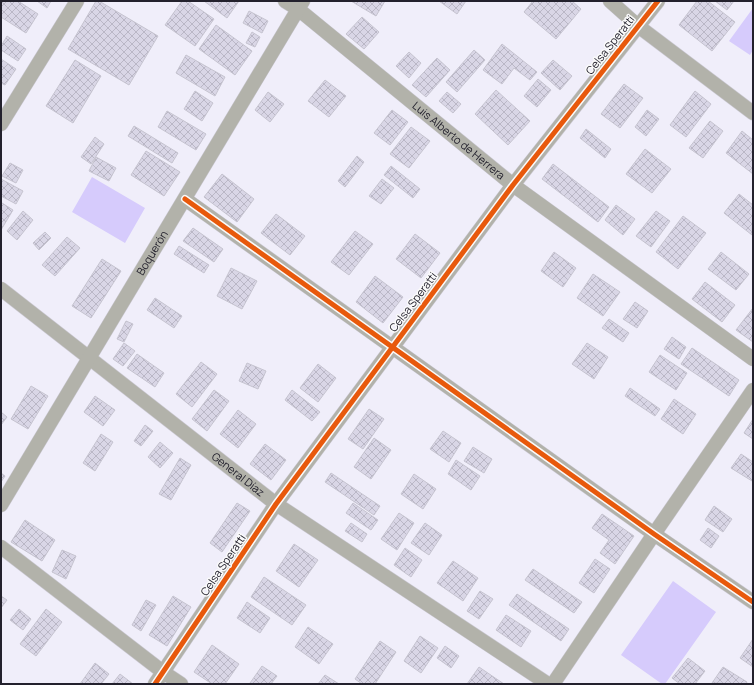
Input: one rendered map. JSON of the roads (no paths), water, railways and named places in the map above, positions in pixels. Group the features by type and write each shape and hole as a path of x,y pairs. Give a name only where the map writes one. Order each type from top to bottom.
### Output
{"street":[{"path":"1,124 77,1"},
{"name":"Luis Alberto de Herrera","path":"286,1 301,5 513,185 753,359"},
{"path":"610,1 638,26 753,113"},
{"name":"Celsa Speratti","path":"155,684 276,504 513,185 658,1"},
{"name":"Boquerón","path":"1,505 301,5"},
{"path":"184,199 654,534 753,602"},
{"name":"General Díaz","path":"1,289 276,504 548,684"},
{"path":"554,684 654,534 753,390"},
{"path":"1,547 163,672 181,684"}]}
